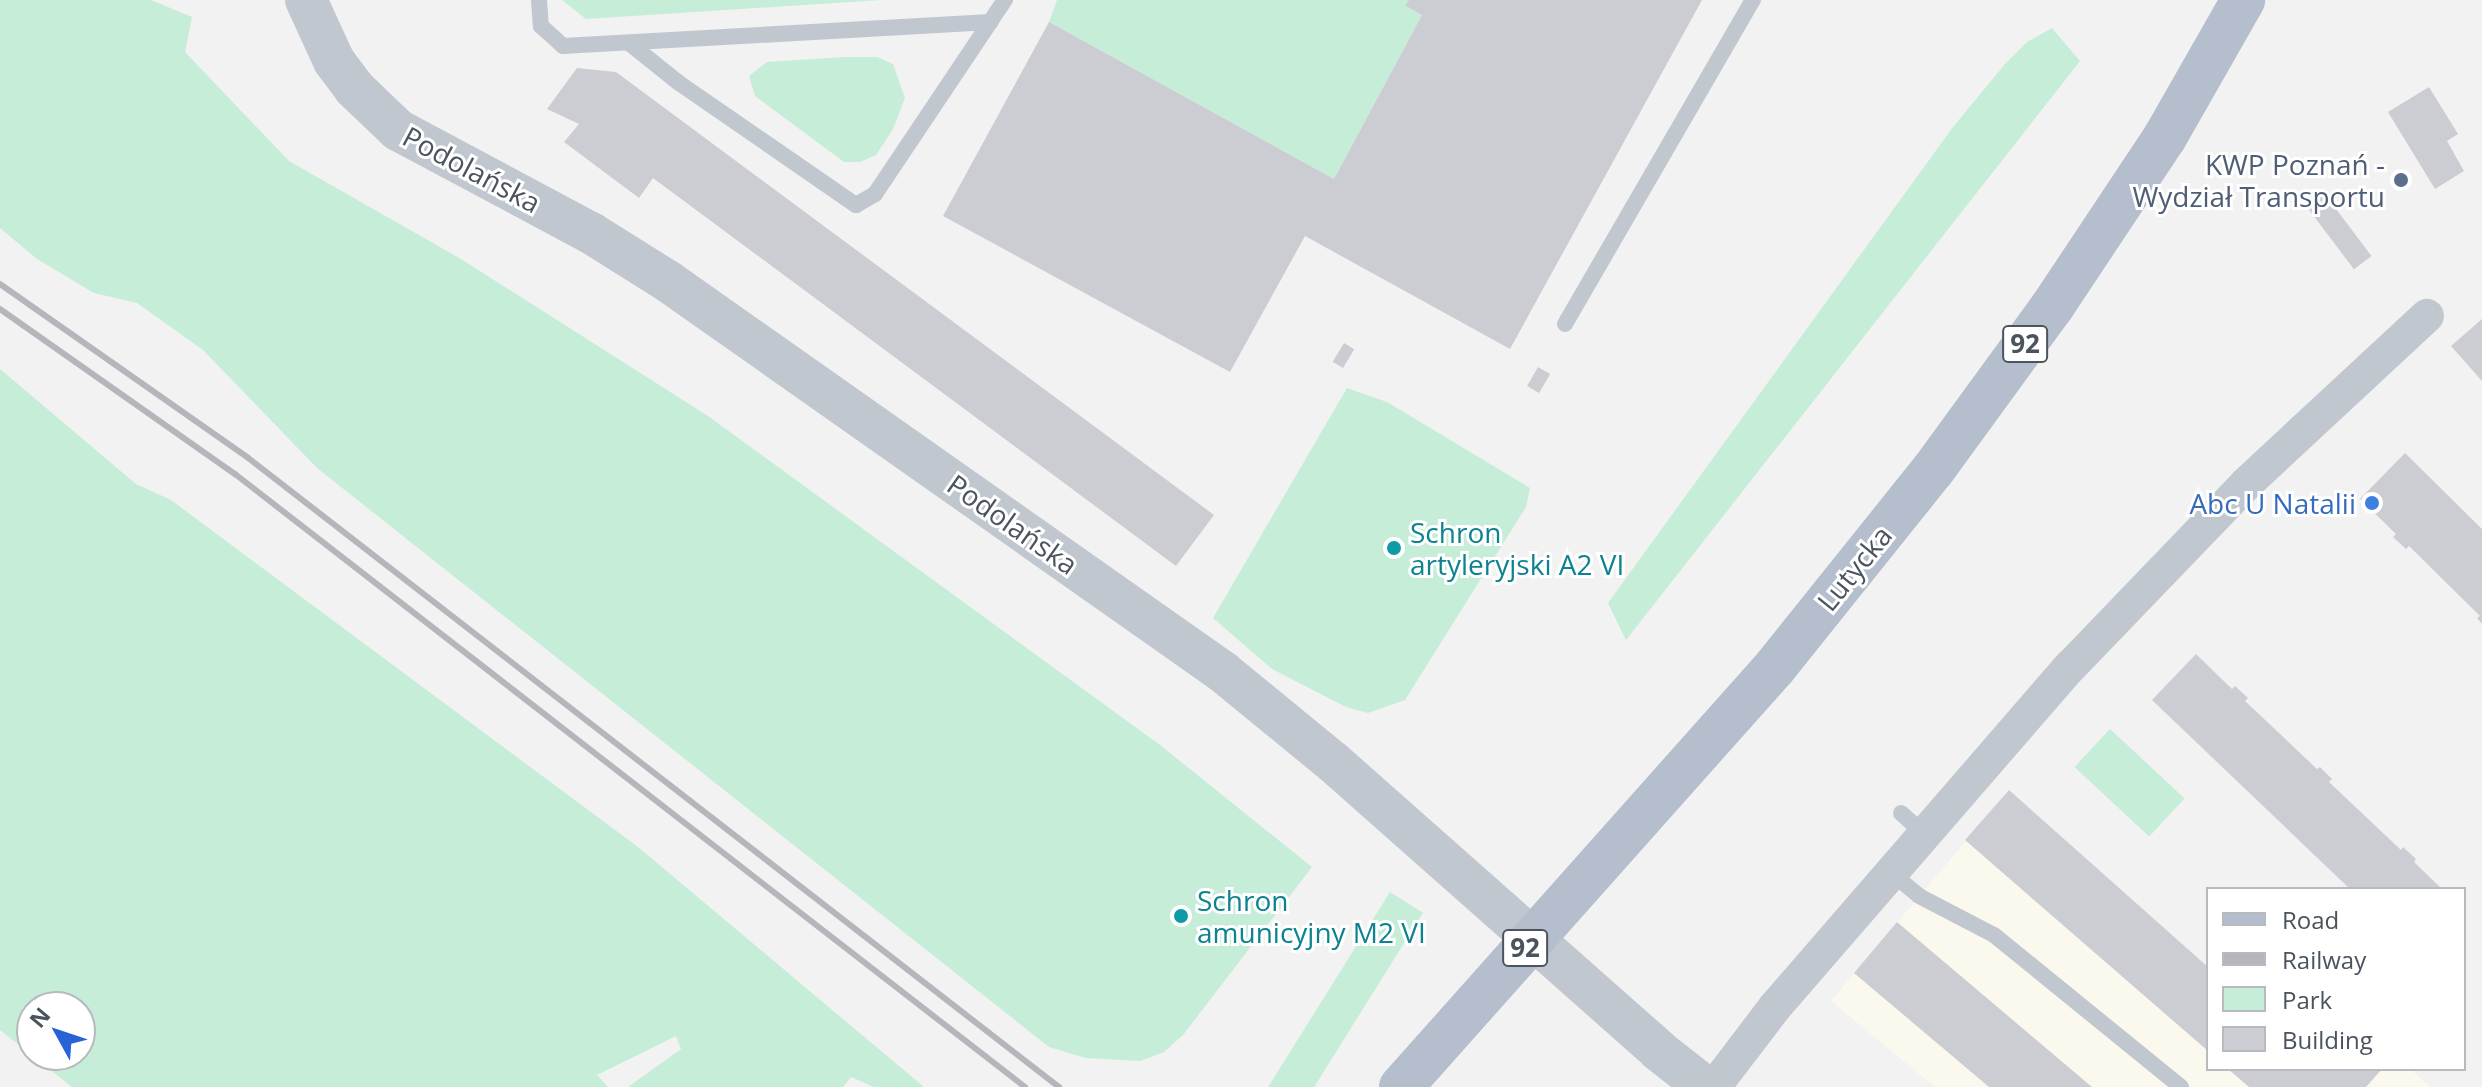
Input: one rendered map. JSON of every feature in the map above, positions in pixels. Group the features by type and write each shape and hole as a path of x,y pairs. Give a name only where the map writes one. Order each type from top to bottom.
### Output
{"main road":[{"name":"Lutycka","path":"1401,1087 1775,667 1933,470 2052,307 2165,137 2243,0"}],"street":[{"name":"Podolańska","path":"306,0 334,61 354,88 388,122 424,147 591,233 659,275 1223,672 1333,762 1658,1050 1705,1087"},
{"path":"1714,1087 1775,1007 1891,873 1912,823 2070,667 2216,515 2427,316"}],"lane":[{"path":"539,0 541,26 563,46 990,22"},
{"path":"629,43 679,83 856,205 875,194 1005,0"},
{"path":"1565,324 1753,0"},
{"path":"1891,873 1919,896 1994,935 2181,1087"}],"shaded area":[{"path":"2009,790 2206,965 2206,1071 2412,1071 2430,1087 1935,1087 1831,1001"}],"green space":[{"path":"0,0 151,0 192,17 185,52 289,161 461,259 708,416 1160,745 1312,867 1183,1035 1164,1052 1140,1061 1086,1058 1049,1047 317,468 203,350 137,303 94,293 37,259 0,228"},
{"path":"562,0 882,0 586,19"},
{"path":"1057,0 1409,0 1406,7 1422,15 1334,179 1049,22"},
{"path":"2052,28 2080,61 1626,640 1608,603 1953,127 2027,42"},
{"path":"877,57 893,64 905,98 893,129 876,155 860,162 844,162 755,96 749,76 767,62"},
{"path":"0,369 136,484 171,500 638,847 924,1087 874,1087 851,1077 843,1087 628,1087 681,1049 676,1036 597,1075 608,1087 72,1087 52,1071 96,1071 96,991 16,991 16,1043 0,1030"},
{"path":"1347,388 1387,402 1530,488 1526,507 1405,700 1368,713 1346,707 1272,669 1213,618"},
{"path":"2110,729 2185,799 2149,837 2075,767"},
{"path":"1390,892 1423,913 1314,1087 1268,1087"}],"building":[{"path":"1409,0 1702,0 1510,349 1305,236 1230,372 943,216 1049,22 1334,179 1422,15 1405,6"},
{"path":"577,68 616,72 1214,515 1176,566 653,178 639,198 564,142 579,124 547,109"},
{"path":"2429,87 2458,134 2447,141 2464,171 2435,189 2388,112"},
{"path":"2324,193 2372,256 2354,269 2306,206"},
{"path":"2482,319 2482,381 2451,346"},
{"path":"1344,343 1354,349 1343,368 1333,362"},
{"path":"1538,367 1550,374 1539,393 1527,386"},
{"path":"2405,453 2482,529 2482,624 2477,618 2480,616 2409,546 2406,549 2393,537 2396,534 2360,499"},
{"path":"2196,654 2232,689 2235,686 2248,698 2245,701 2317,769 2320,767 2332,779 2329,782 2401,850 2403,847 2416,859 2414,862 2440,887 2348,887 2152,700"},
{"path":"2009,790 2206,965 2206,1049 1965,840"},
{"path":"1897,922 2092,1087 1989,1087 1854,973"},
{"path":"2230,1071 2380,1071 2366,1087 2249,1087"}],"railway":[{"path":"0,284 247,457 1059,1087"},
{"path":"0,309 235,474 1025,1087"}],"place":[{"name":"KWP Poznań - Wydział Transportu","path":"2401,180"},
{"name":"Abc U Natalii","path":"2372,503"},
{"name":"Schron artyleryjski A2 VI","path":"1394,548"},
{"name":"Schron amunicyjny M2 VI","path":"1181,916"}]}
